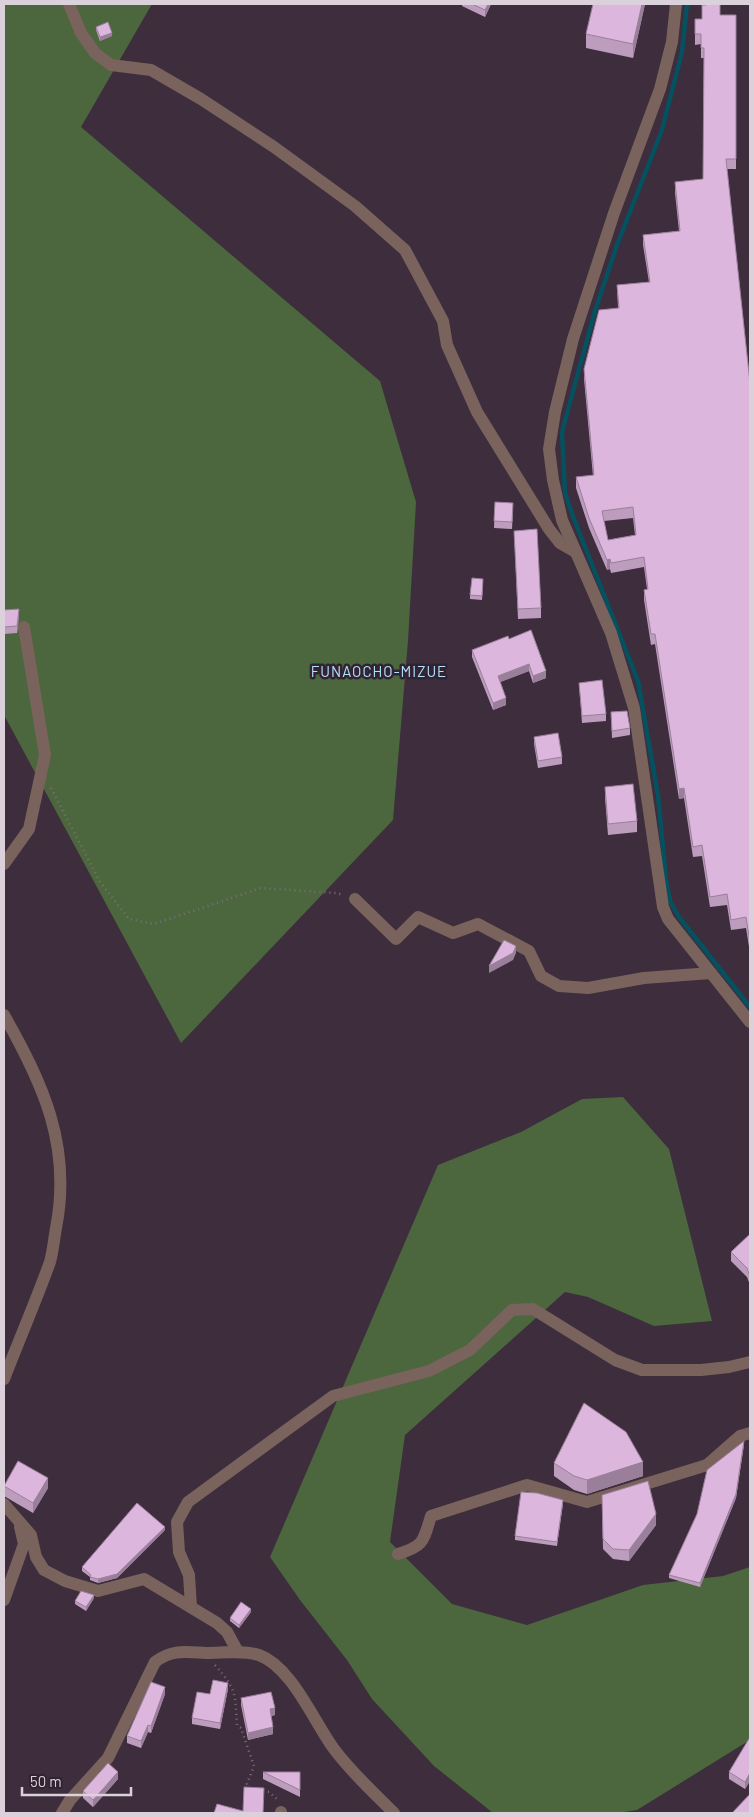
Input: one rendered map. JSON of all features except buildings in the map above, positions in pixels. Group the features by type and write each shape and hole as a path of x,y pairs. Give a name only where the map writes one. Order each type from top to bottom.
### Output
{"street":[{"path":"69,4 81,33 95,53 111,65 151,70 202,98 356,206 405,250 442,321 447,345 477,412 549,529 560,543 574,551"},
{"path":"676,4 672,42 660,89 614,213 573,339 555,412 549,449 553,480 562,520 610,633 634,708 663,907 668,919 750,1022"},
{"path":"4,864 29,828 45,755 24,627"},
{"path":"355,899 396,939 418,917 453,934 478,924 529,951 541,976 559,986 588,988 644,978 711,973"},
{"path":"4,1015 33,1067 51,1116 60,1160 61,1204 50,1260 4,1379"},
{"path":"191,1607 189,1575 180,1552 177,1522 188,1502 333,1396 429,1372 470,1350 512,1310 533,1309 615,1360 642,1370 701,1370 729,1367 750,1362"},
{"path":"398,1554 417,1548 425,1536 431,1516 527,1485 587,1502 707,1465 740,1436 750,1433"},
{"path":"4,1504 31,1535 36,1556 44,1570 65,1581 98,1591 144,1579 218,1623 227,1632 235,1653"},
{"path":"4,1600 24,1544 23,1533 16,1518"},
{"path":"62,1813 70,1800 108,1758 156,1662 166,1654 235,1653 259,1655 276,1665 287,1676 334,1750 394,1813"}],"path":[{"path":"40,778 50,786 100,882 129,919 154,924 261,888 336,893 355,899"},
{"path":"235,1653 214,1664 231,1683 238,1702 237,1725 241,1728 254,1766 247,1784 249,1788 269,1792 275,1796 279,1802 281,1813"}],"green space":[{"path":"4,4 152,4 81,127 380,381 416,502 408,641 393,820 181,1043 4,715"},
{"path":"623,1097 669,1149 712,1321 654,1326 588,1297 565,1292 405,1435 390,1542 452,1604 527,1625 643,1585 723,1576 750,1567 750,1740 637,1810 617,1813 493,1813 434,1766 372,1699 347,1660 300,1600 270,1557 438,1165 521,1132 582,1099"}],"waterway":[{"path":"687,4 682,52 662,130 617,245 594,314 562,432 565,493 638,681 658,795 670,901 679,917 750,1007"}],"district":[{"name":"FUNAOCHO-MIZUE","path":"379,672"}]}
